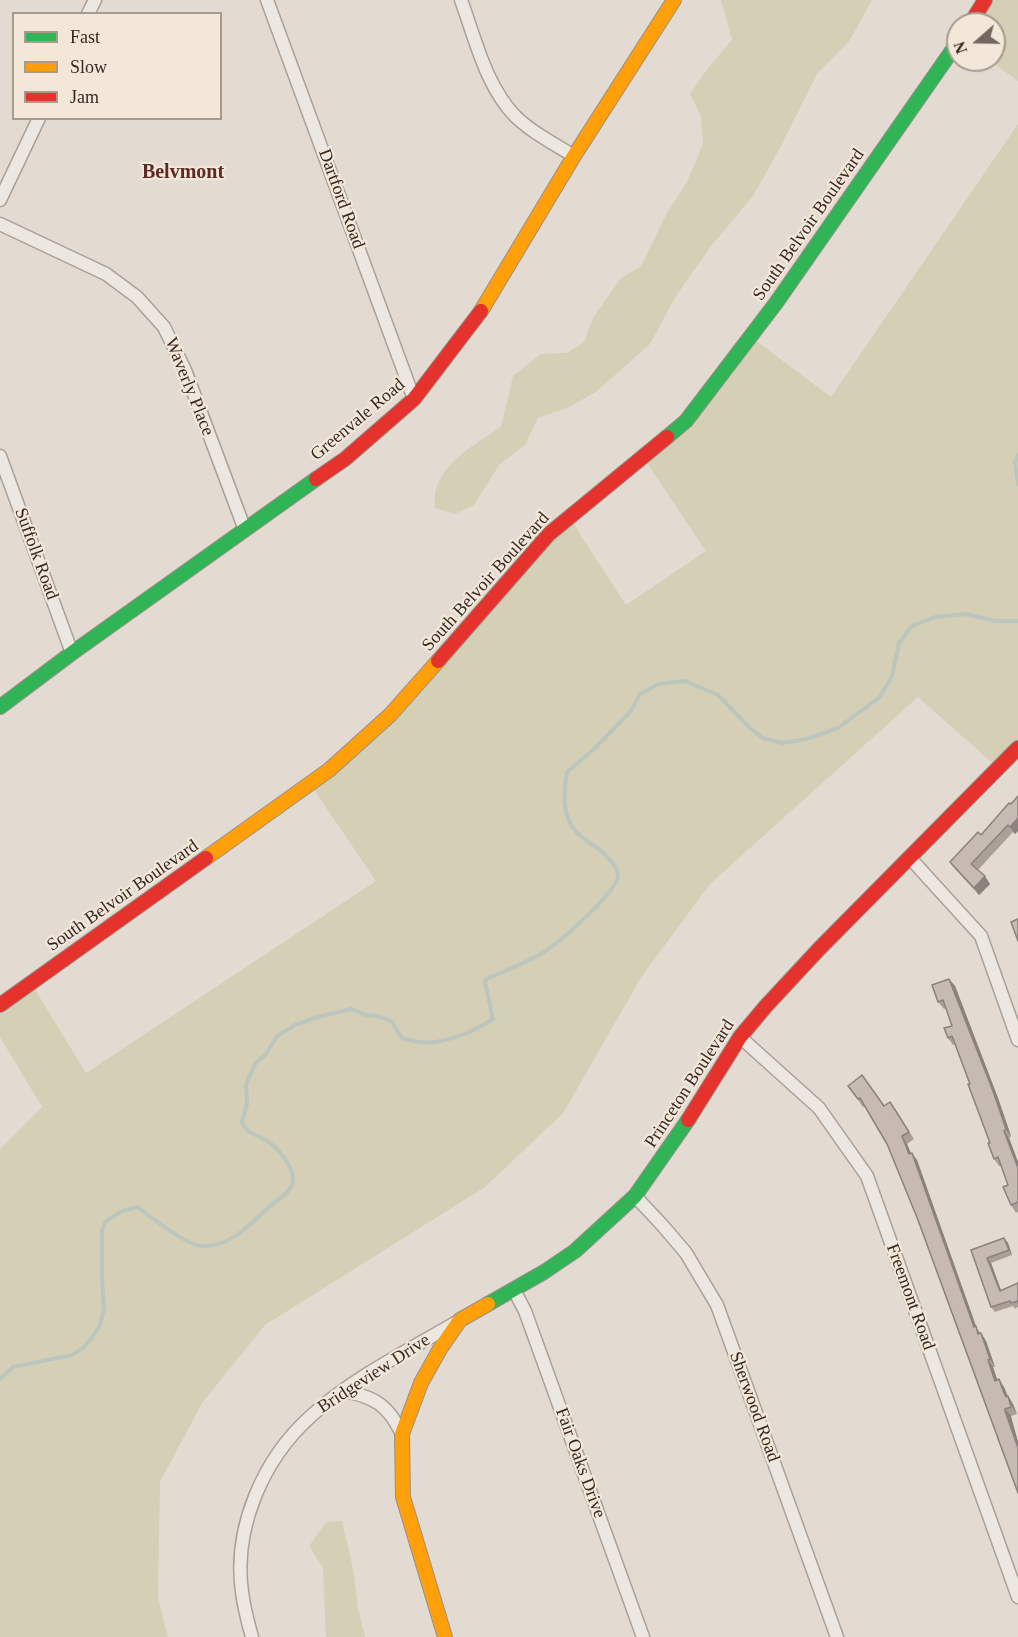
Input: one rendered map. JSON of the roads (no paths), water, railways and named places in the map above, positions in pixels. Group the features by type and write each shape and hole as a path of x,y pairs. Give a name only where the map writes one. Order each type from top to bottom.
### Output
{"street":[{"name":"Dartford Road","path":"267,0 414,399"},
{"path":"461,0 487,70 515,116 538,135 574,156"},
{"name":"Greenvale Road","path":"0,707 72,652 345,459 414,399 474,322 574,156 674,0"},
{"name":"South Belvoir Boulevard","path":"1,1000 329,770 390,715 549,534 686,421 776,303 946,59"},
{"path":"0,200 38,120"},
{"name":"Waverly Place","path":"0,224 106,274 137,297 164,327 185,370 245,530"},
{"name":"Suffolk Road","path":"0,456 72,652"},
{"name":"Princeton Boulevard","path":"445,1637 403,1497 402,1434 421,1383 440,1349 460,1320 514,1290 575,1251 635,1197 667,1154 740,1037 766,1006 819,948 1018,748"},
{"path":"910,858 981,936 1018,1040"},
{"name":"Freemont Road","path":"740,1037 819,1108 867,1176 1018,1597"},
{"name":"Sherwood Road","path":"635,1197 686,1253 717,1305 837,1637"},
{"name":"Fair Oaks Drive","path":"514,1290 529,1322 643,1637"},
{"name":"Bridgeview Drive","path":"252,1637 242,1592 241,1559 247,1523 256,1494 286,1442 309,1417 344,1391 460,1320"},
{"path":"344,1391 364,1395 379,1402 393,1416 402,1434"}],"waterway":[{"path":"1018,455 1015,462 1018,484"},
{"path":"0,1379 13,1367 72,1355 90,1340 100,1325 104,1309 102,1230 106,1221 122,1211 138,1207 187,1241 201,1246 212,1246 240,1233 289,1190 293,1178 283,1157 271,1144 249,1131 242,1122 247,1104 246,1084 255,1064 266,1054 277,1036 295,1025 317,1017 352,1009 365,1015 391,1021 402,1038 422,1042 443,1041 473,1030 493,1019 486,979 544,952 587,916 616,882 618,874 611,861 600,849 584,839 567,817 565,808 567,772 592,751 631,711 640,694 658,684 685,681 718,695 763,738 782,743 807,739 838,728 880,697 892,676 899,643 912,626 935,617 966,614 995,621 1018,621"}],"district":[{"name":"Belvmont","path":"183,173"}]}
